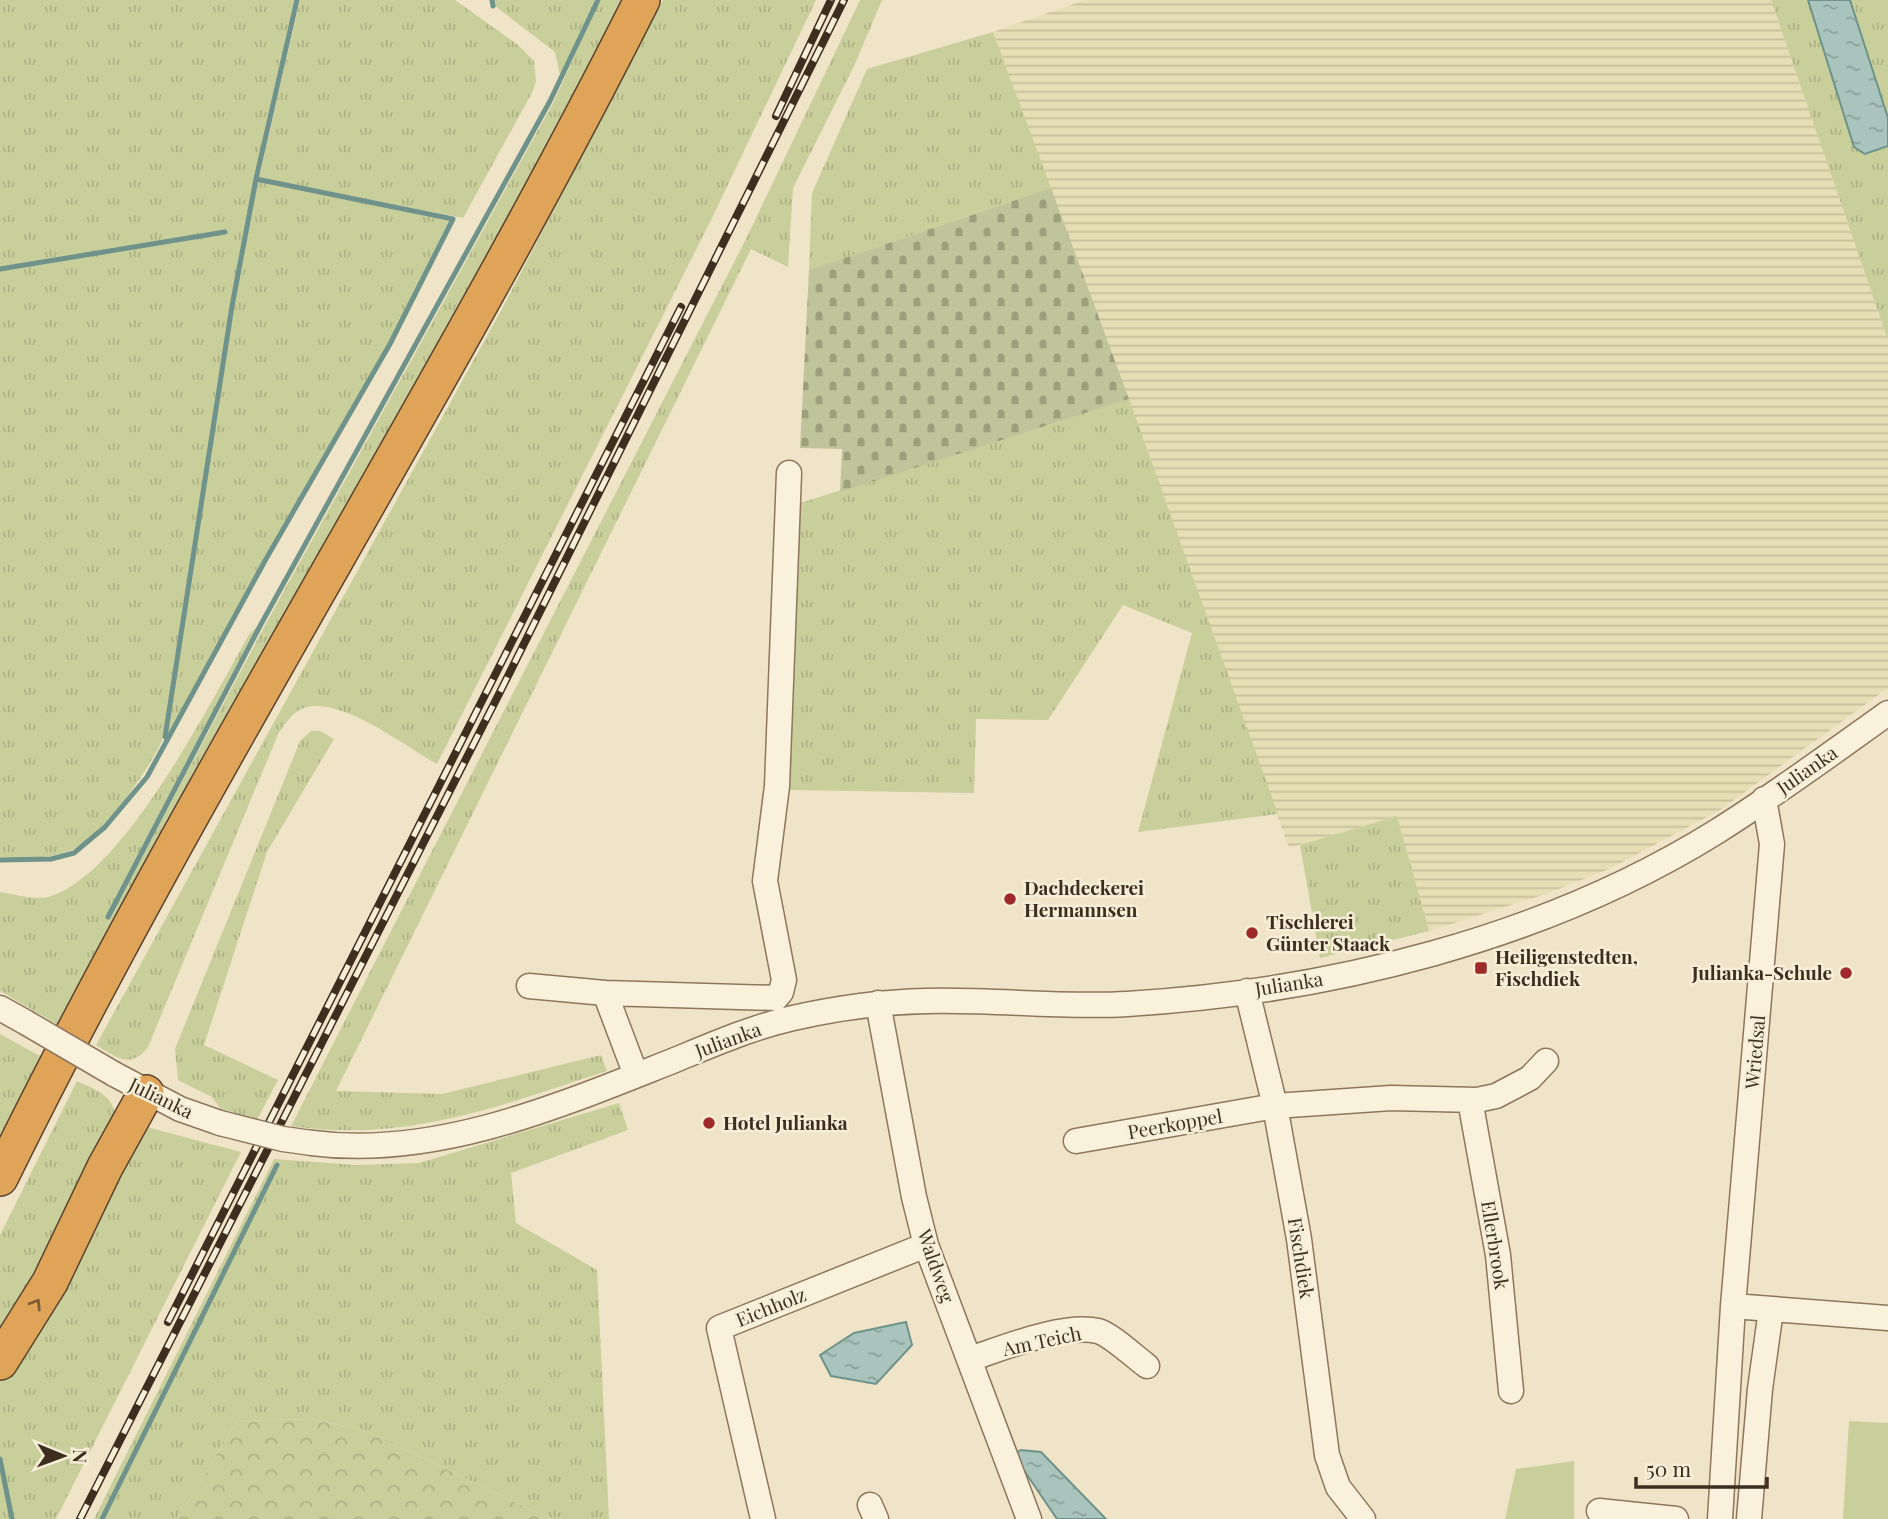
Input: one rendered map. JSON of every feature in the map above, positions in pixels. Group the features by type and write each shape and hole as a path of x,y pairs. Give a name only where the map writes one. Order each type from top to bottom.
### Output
{"highway":[{"path":"0,1178 198,803 488,292 642,0"},
{"path":"0,1362 50,1282 105,1167 146,1093"}],"street":[{"name":"Julianka","path":"529,986 605,993 776,998 781,992 784,980 765,881 777,786 789,474"},
{"name":"Julianka","path":"0,1008 146,1093 220,1124 312,1143 378,1145 456,1135 636,1075 788,1019 850,1006 930,1000 1123,1004 1247,991 1363,971 1483,937 1573,904 1715,833 1888,713"},
{"name":"Wriedsal","path":"1720,1519 1733,1306 1772,844 1764,799"},
{"name":"Fischdiek","path":"1247,991 1275,1107 1305,1279 1327,1455 1338,1487 1363,1519"},
{"path":"605,993 636,1075"},
{"name":"Waldweg","path":"878,1003 914,1197 926,1245 1029,1519"},
{"path":"1275,1107 1391,1098 1470,1100 1504,1092 1530,1078 1546,1061"},
{"name":"Ellerbrook","path":"1470,1100 1498,1255 1511,1391"},
{"name":"Peerkoppel","path":"1076,1141 1275,1107"},
{"name":"Eichholz","path":"764,1519 719,1328 926,1245"},
{"path":"1733,1306 1888,1318"},
{"path":"1749,1519 1760,1389 1771,1310"},
{"name":"Am Teich","path":"970,1359 1034,1339 1075,1331 1099,1331 1147,1366"},
{"path":"1599,1511 1676,1519"}],"shaded area":[{"path":"1085,0 1771,0 1888,340 1888,688 1720,810 1609,869 1546,894 1429,931 1397,816 1289,848 993,32"}],"green space":[{"path":"0,0 295,0 230,305 162,741 135,786 96,833 69,851 53,856 26,858 0,857"},
{"path":"300,0 455,0 518,45 534,61 536,81 532,93 463,218 259,178"},
{"path":"494,0 596,0 560,76 555,52 495,6"},
{"path":"600,0 625,0 598,56 62,1027 0,991 0,892 48,897 77,883 106,857 163,782 250,633 258,626 114,900 118,902 263,629 553,103"},
{"path":"663,0 816,0 712,218 437,764 356,716 322,706 307,707 294,714 279,732 148,1047 142,1054 129,1060 110,1054 96,1045 503,307"},
{"path":"860,0 882,0 855,64 793,188 788,267 751,249 336,1091 442,1094 601,1055 607,1071 490,1108 413,1125 333,1130 291,1126 747,237"},
{"path":"1771,0 1808,0 1854,147 1865,154 1888,146 1888,340"},
{"path":"1850,0 1888,0 1888,118"},
{"path":"993,32 1051,188 809,270 812,193 867,69"},
{"path":"257,180 449,221 389,343 167,735 233,307"},
{"path":"1051,188 1129,399 840,492 842,449 800,448 809,270"},
{"path":"1129,399 1278,814 1138,832 1192,633 1123,605 1048,720 976,719 974,793 786,790 797,504"},
{"path":"311,731 320,731 334,739 267,852 204,1045 278,1080 257,1120 220,1108 212,1097 178,1080 175,1049 300,741"},
{"path":"1397,816 1429,931 1320,958 1300,845"},
{"path":"0,1034 42,1057 0,1143"},
{"path":"77,1081 108,1099 112,1104 115,1119 41,1260 0,1328 0,1235"},
{"path":"619,1103 628,1130 511,1173 516,1223 597,1270 609,1519 551,1519 361,1429 308,1419 237,1421 178,1519 94,1519 274,1159 356,1165 419,1163"},
{"path":"143,1126 241,1152 56,1519 0,1519 0,1378"},
{"path":"308,1419 361,1429 551,1519 178,1519 237,1421"},
{"path":"1849,1421 1888,1423 1888,1519 1843,1519"},
{"path":"1574,1461 1574,1519 1505,1519 1516,1469"}],"water":[{"path":"1808,0 1850,0 1888,118 1888,146 1865,154 1854,147"},
{"path":"906,1322 912,1345 876,1384 831,1376 820,1355 854,1333"},
{"path":"1021,1450 1041,1452 1106,1519 1057,1519 1013,1454"}],"waterway":[{"path":"165,737 232,306 256,179 297,0"},
{"path":"492,0 493,6"},
{"path":"108,917 260,626 550,101 598,0"},
{"path":"0,860 51,859 74,853 105,827 147,777 266,559 390,344 453,219 256,179"},
{"path":"0,269 225,232"},
{"path":"102,1519 277,1165"},
{"path":"0,1459 12,1519"}],"railway":[{"path":"776,116 831,0"},
{"path":"80,1519 500,692 844,0"},
{"path":"168,1322 681,307"}],"place":[{"name":"Dachdeckerei Hermannsen","path":"1010,899"},
{"name":"Tischlerei Günter Staack","path":"1252,933"},
{"name":"Heiligenstedten, Fischdiek","path":"1481,968"},
{"name":"Julianka-Schule","path":"1846,973"},
{"name":"Hotel Julianka","path":"709,1123"}]}
